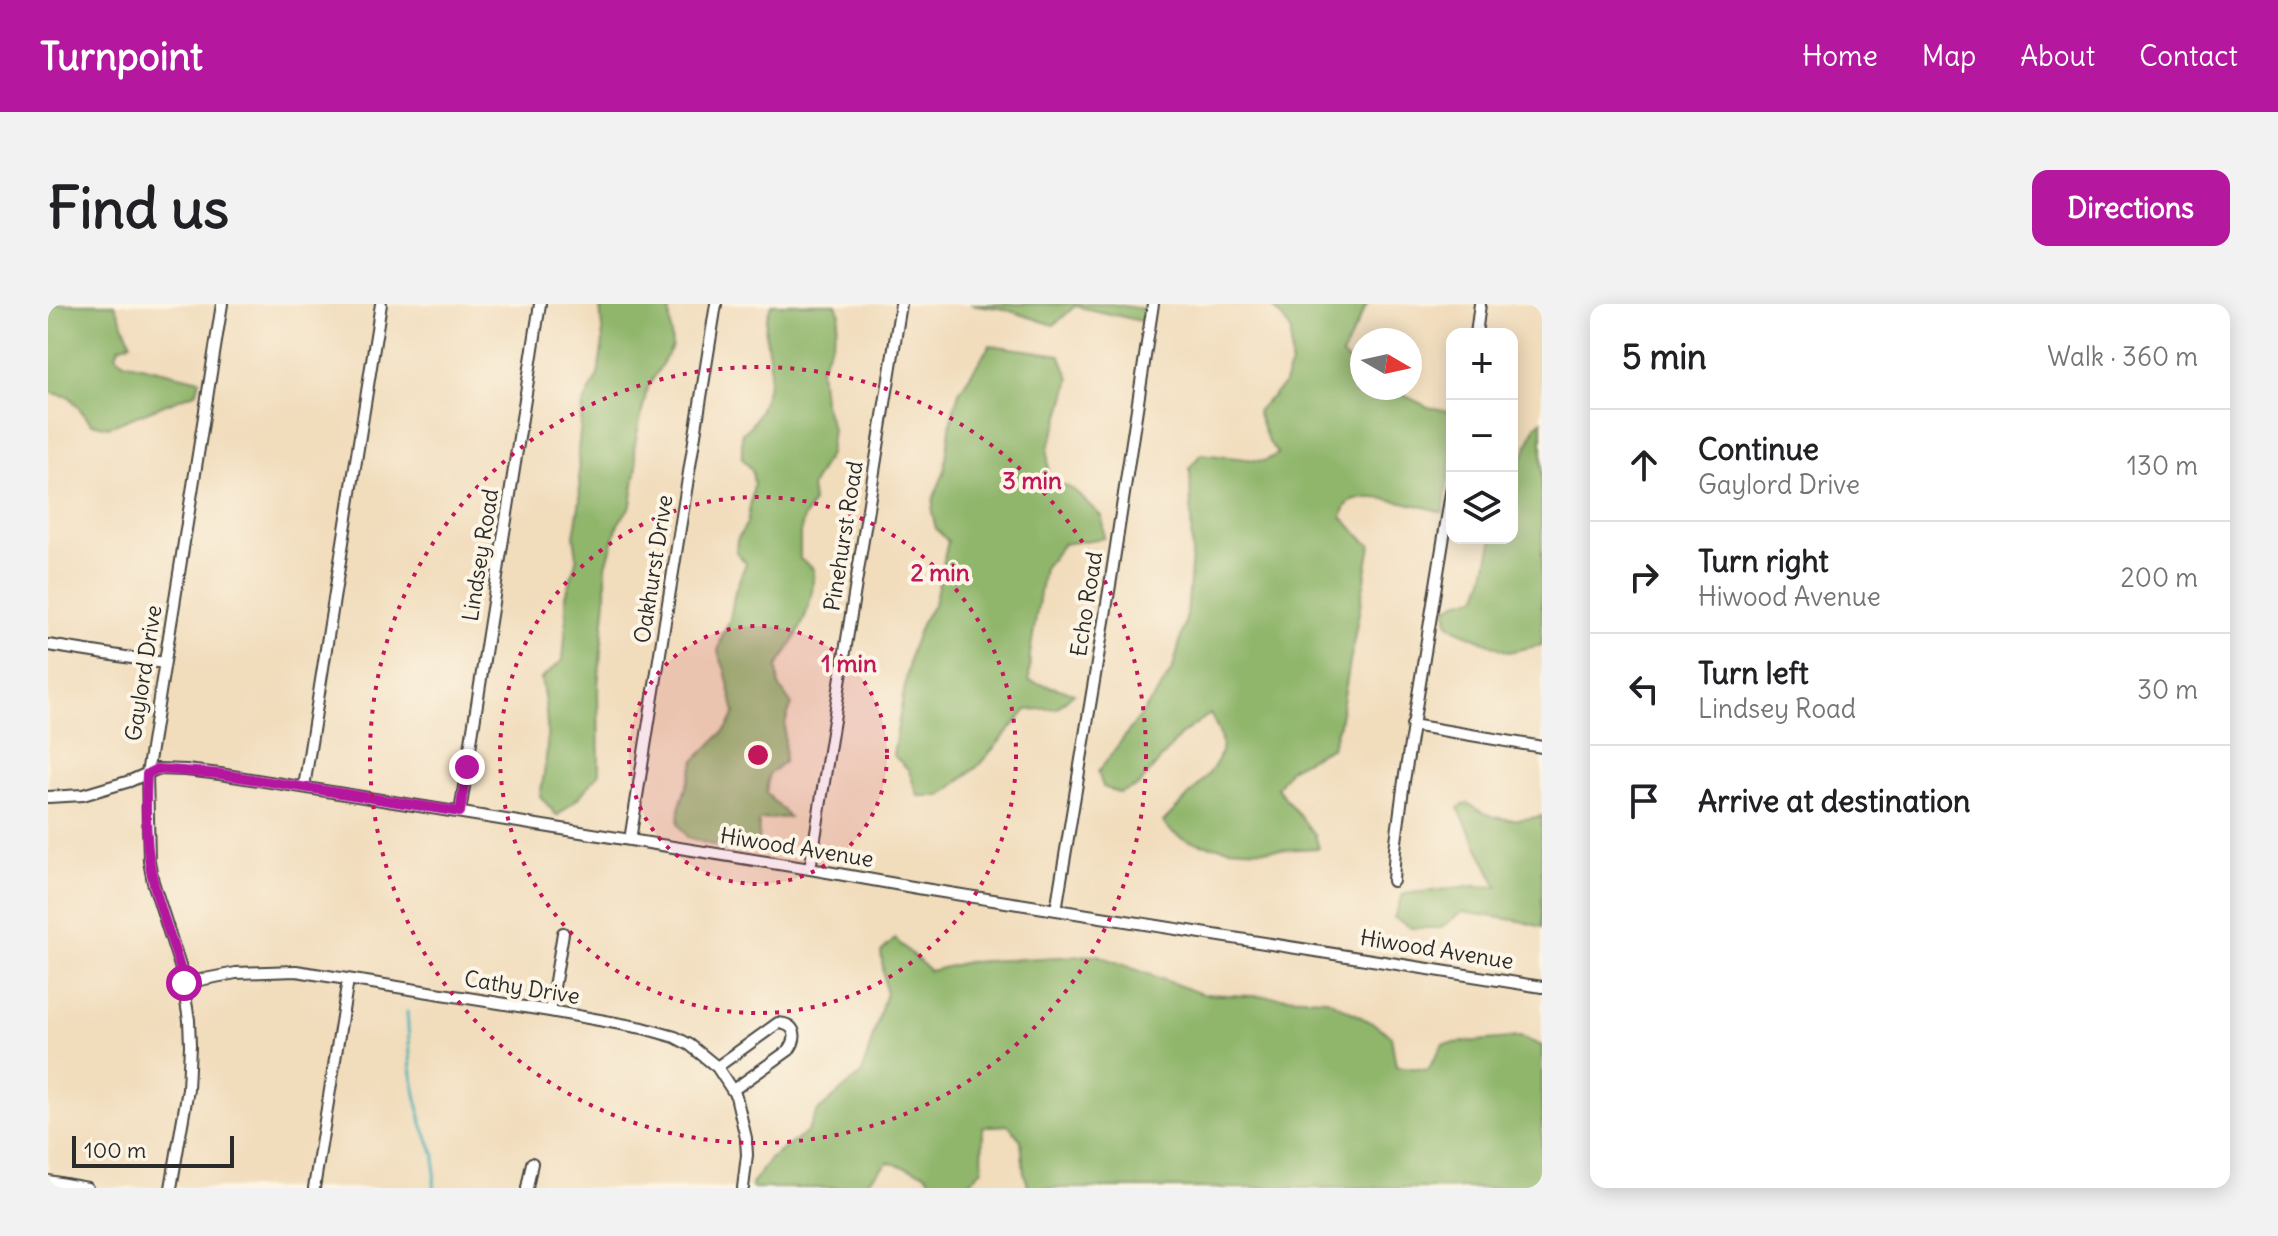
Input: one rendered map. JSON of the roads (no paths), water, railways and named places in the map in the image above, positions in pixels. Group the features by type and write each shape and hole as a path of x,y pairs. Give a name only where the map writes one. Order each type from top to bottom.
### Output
{"street":[{"name":"Gaylord Drive","path":"171,1188 188,1089 190,1045 184,983 149,861 147,774 222,304"},
{"path":"304,787 381,304"},
{"name":"Lindsey Road","path":"460,812 540,304"},
{"name":"Oakhurst Drive","path":"630,840 716,304"},
{"name":"Pinehurst Road","path":"810,869 901,304"},
{"name":"Echo Road","path":"1056,910 1153,304"},
{"path":"1477,328 1480,304"},
{"path":"1393,881 1412,725 1446,523"},
{"path":"48,645 164,663"},
{"path":"1412,725 1542,747"},
{"name":"Hiwood Avenue","path":"48,797 83,795 157,769 186,770 1542,987"},
{"path":"550,1011 563,933"},
{"name":"Cathy Drive","path":"184,983 236,973 296,971 658,1031 690,1045 717,1067 733,1090 741,1109 746,1138 743,1188"},
{"path":"314,1188 348,980"},
{"path":"717,1067 778,1023 786,1023 793,1028 794,1043 789,1050 733,1090"},
{"path":"527,1188 532,1163"},
{"path":"48,1181 87,1188"}],"waterway":[{"path":"407,1012 411,1069 422,1124 435,1156 434,1188"}]}
